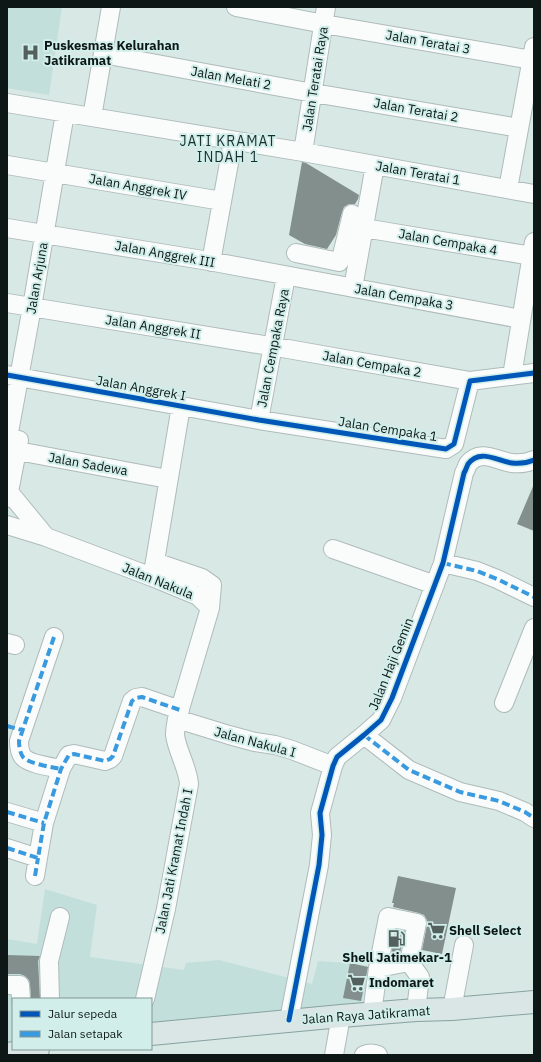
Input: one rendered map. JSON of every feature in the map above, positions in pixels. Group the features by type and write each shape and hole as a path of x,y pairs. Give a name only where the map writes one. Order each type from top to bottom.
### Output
{"main road":[{"name":"Jalan Raya Jatikramat","path":"152,1034 289,1020 534,1002"}],"street":[{"path":"92,117 111,7"},
{"name":"Jalan Teratai 3","path":"236,7 325,15 533,52"},
{"name":"Jalan Teratai Raya","path":"303,152 325,15"},
{"path":"508,189 533,52"},
{"name":"Jalan Melati 2","path":"103,54 312,92"},
{"name":"Jalan Teratai 2","path":"312,92 519,128"},
{"name":"Jalan Teratai 1","path":"7,103 303,152 534,194"},
{"name":"Jalan Arjuna","path":"8,494 10,448 19,377 65,113"},
{"path":"211,262 233,141"},
{"name":"Jalan Anggrek IV","path":"7,165 222,201"},
{"path":"354,288 357,236 375,165"},
{"path":"296,253 339,262 357,236 352,214"},
{"name":"Jalan Anggrek III","path":"7,228 286,276"},
{"name":"Jalan Cempaka 4","path":"357,236 533,249"},
{"path":"512,376 533,249"},
{"name":"Jalan Cempaka 3","path":"286,276 521,319"},
{"name":"Jalan Cempaka Raya","path":"259,420 286,276"},
{"name":"Jalan Anggrek II","path":"7,303 273,347"},
{"name":"Jalan Cempaka 2","path":"273,347 470,381"},
{"path":"470,381 534,373"},
{"name":"Jalan Anggrek I","path":"19,377 259,420"},
{"name":"Jalan Cempaka 1","path":"259,420 446,449 454,444 470,381"},
{"path":"154,570 181,406"},
{"name":"Jalan Sadewa","path":"10,448 168,479"},
{"name":"Jalan Haji Gemin","path":"289,1020 320,865 322,835 320,813 333,766 337,757 381,720 392,698 443,563 464,473 469,464 477,456 488,456 511,463 522,463 534,460"},
{"name":"Jalan Nakula","path":"8,494 46,537"},
{"name":"Jalan Nakula","path":"7,525 154,570 202,578 212,585 210,608"},
{"path":"333,549 434,585"},
{"path":"443,563 477,571 534,597"},
{"name":"Jalan Jati Kramat Indah I","path":"145,998 166,909 189,784 189,777 175,734 179,715 210,608"},
{"path":"504,703 534,628"},
{"path":"36,876 44,823 61,770 29,761 24,757 14,728 54,637"},
{"name":"Jalan Nakula I","path":"61,770 69,756 74,754 105,761 110,760 113,756 132,701 136,698 142,697 179,715 236,737 292,750 333,766"},
{"path":"364,735 409,770 460,792 500,801 525,812 534,818"},
{"path":"7,812 44,823"},
{"path":"7,848 38,858"},
{"path":"50,998 49,960 60,917"},
{"path":"372,1014 378,968 388,917 417,924 409,962 420,977 416,1010"},
{"path":"452,1009 464,945"},
{"path":"378,968 409,962"},
{"path":"7,985 20,984 21,998"},
{"path":"334,1055 341,1016"},
{"path":"364,1055 378,1055"}],"shaded area":[{"name":"Puskesmas Kelurahan Jatikramat","path":"8,7 62,7 49,95 7,88"},
{"path":"45,889 97,905 90,957 184,970 186,963 219,960 312,984 318,961 369,966 360,1014 152,1036 152,998 12,998 12,1050 7,1054 7,939 37,944"}],"building":[{"path":"302,162 359,195 355,204 349,204 344,207 336,235 327,249 305,244 289,235"},
{"path":"534,484 534,531 517,524"},
{"name":"Shell Select","path":"398,876 456,888 442,954 422,950 427,925 427,920 424,915 393,907 394,903 392,903"},
{"path":"396,929 405,931 400,953 391,954"},
{"path":"7,955 40,956 38,961 40,998 31,998 29,980 25,976 20,974 7,974"},
{"name":"Indomaret","path":"350,963 368,967 361,1001 343,998"}],"marked path":[{"path":"443,563 477,571 534,597"},
{"path":"54,637 19,743 21,754 30,762 61,769"},
{"path":"7,848 38,858 44,823 61,769 66,760 69,755 74,754 105,761 110,759 113,756 132,701 136,698 142,697 180,710"},
{"path":"7,726 22,730"},
{"path":"364,735 409,770 460,792 499,801 525,812 534,818"},
{"path":"7,812 44,823"},
{"path":"35,876 38,858"}],"cycle path":[{"path":"7,375 259,420 446,449 454,444 470,381 534,373"},
{"path":"289,1020 319,865 322,835 320,813 333,766 337,757 381,720 392,698 443,563 464,473 468,464 473,459 483,456 515,463 523,463 534,460"}],"place":[{"name":"Puskesmas Kelurahan Jatikramat","path":"31,52"},
{"name":"Shell Select","path":"436,930"},
{"name":"Shell Jatimekar-1","path":"397,938"},
{"name":"Indomaret","path":"356,982"}],"district":[{"name":"JATI KRAMAT INDAH 1","path":"228,150"}]}
